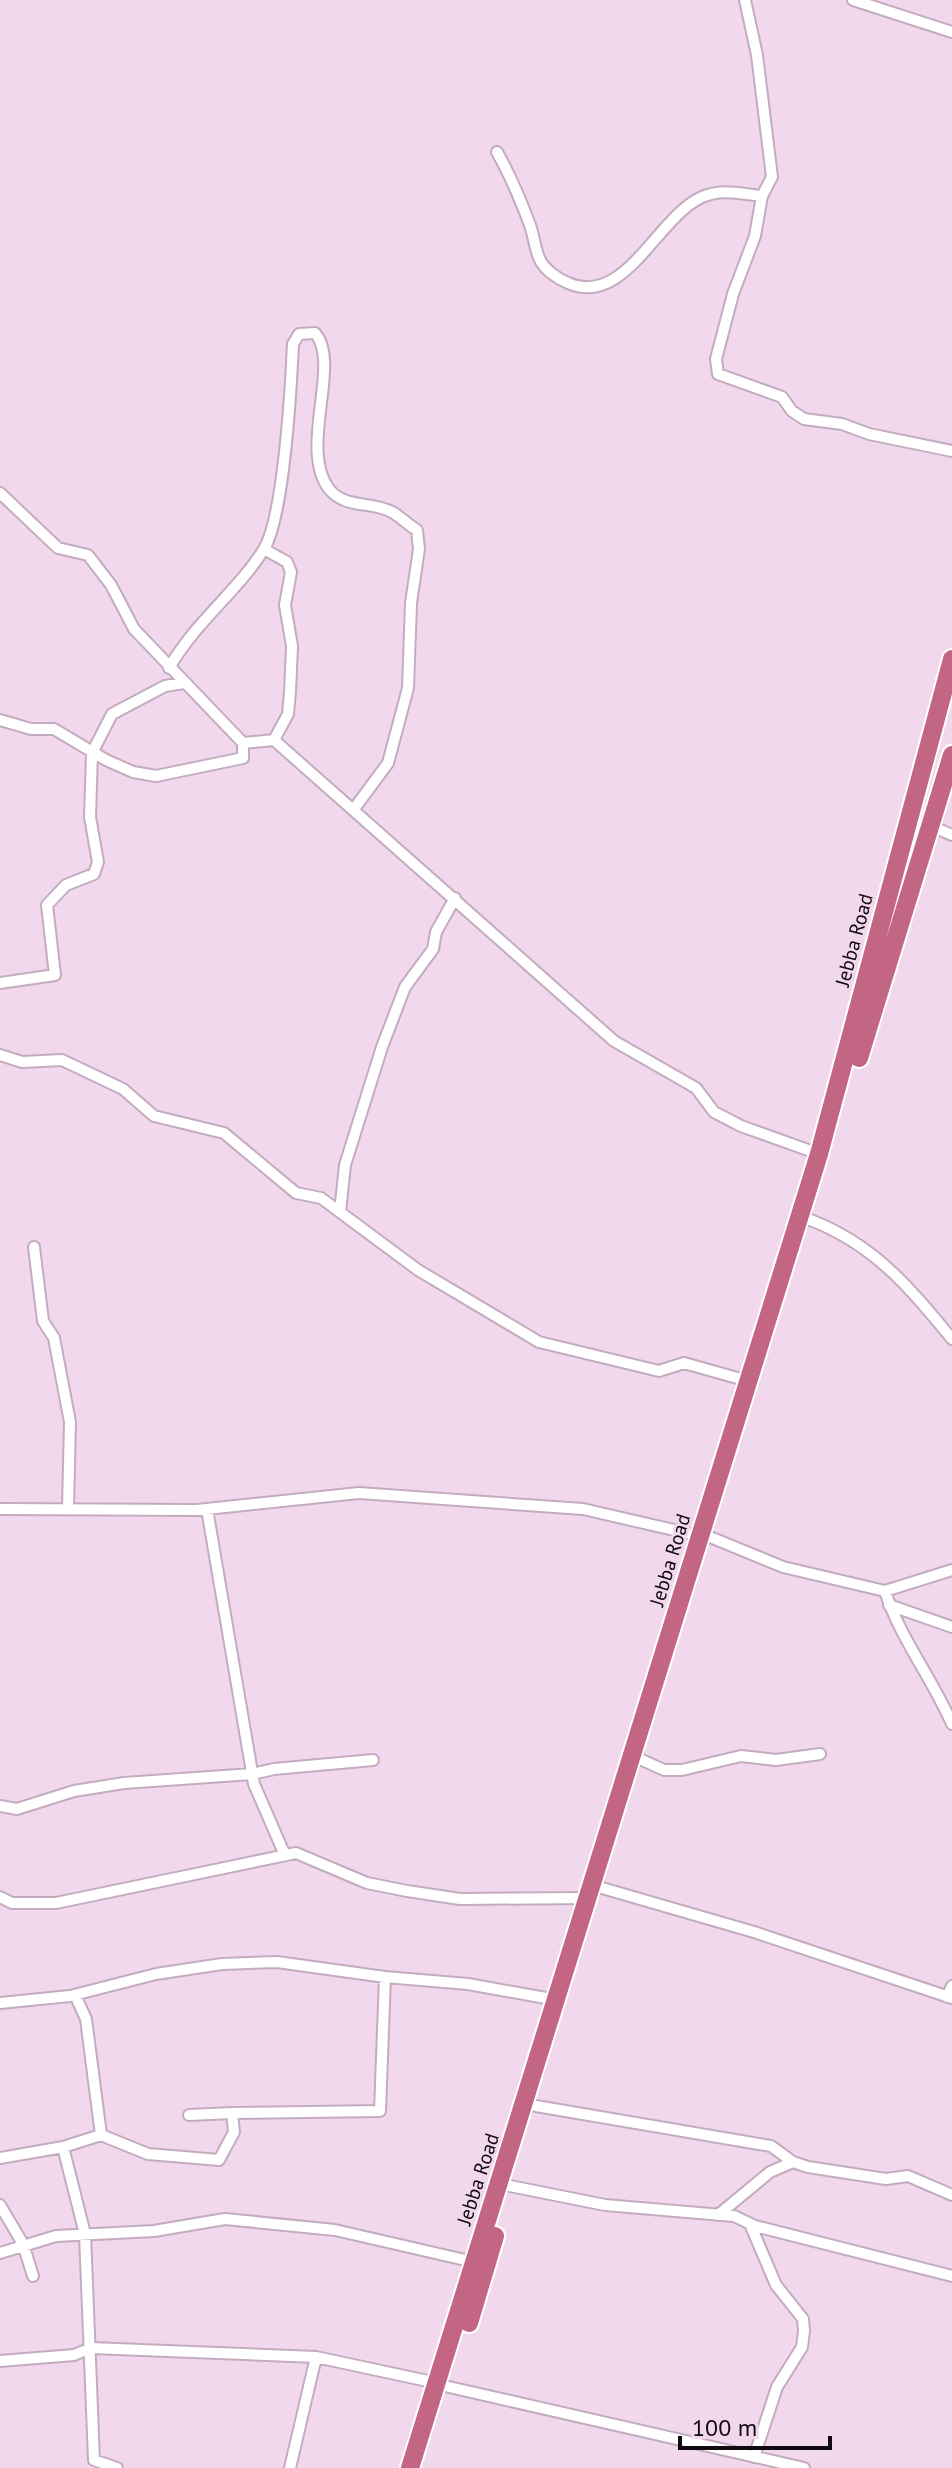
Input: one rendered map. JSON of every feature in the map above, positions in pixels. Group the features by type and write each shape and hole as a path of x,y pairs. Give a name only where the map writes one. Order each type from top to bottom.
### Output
{"highway":[{"name":"Jebba Road","path":"410,2468 443,2385 536,2106 595,1893 705,1536 808,1219 851,1065 952,659"},
{"name":"Jebba Road","path":"422,2468 474,2262 557,2000 642,1760 748,1381 819,1154 931,826 952,755"}],"street":[{"path":"745,0 757,55 772,177 762,196 755,236 733,294 716,359 718,374 782,397 792,411 804,419 842,424 869,434 952,451"},
{"path":"853,0 952,32"},
{"path":"497,152 529,223 541,262 560,280 582,289 615,280 648,250 665,224 681,209 701,197 716,191 762,196"},
{"path":"169,668 201,620 264,549 272,529 282,466 293,344 299,334 315,333 322,340 324,354 318,423 321,474 330,490 343,500 393,512 417,530 419,549 411,603 408,688 388,763 354,809"},
{"path":"0,493 58,548 88,555 111,585 134,629 243,743 243,758 156,776 133,772 92,753 54,729 31,729 0,720"},
{"path":"264,549 287,562 291,572 285,605 292,646 288,714 274,740"},
{"path":"0,983 55,975 47,905 66,885 94,874 98,862 90,817 92,753 112,714 165,686 184,683"},
{"path":"243,743 274,740 614,1041 696,1088 714,1112 741,1126 819,1154"},
{"path":"931,826 952,835"},
{"path":"340,1212 345,1165 382,1047 405,987 433,949 436,932 455,898"},
{"path":"0,1055 22,1062 62,1060 123,1089 154,1116 224,1133 296,1193 321,1198 418,1270 539,1342 659,1371 684,1363 748,1381"},
{"path":"808,1219 855,1240 903,1283 952,1339"},
{"path":"34,1247 43,1321 54,1338 70,1422 68,1508"},
{"path":"0,1509 207,1509 359,1493 583,1509 705,1536 783,1567 885,1591 952,1570"},
{"path":"207,1509 252,1774 284,1853"},
{"path":"885,1591 889,1605 952,1724"},
{"path":"889,1605 952,1627"},
{"path":"642,1760 670,1770 691,1769 741,1756 776,1760 820,1754"},
{"path":"0,1806 17,1809 74,1791 124,1783 252,1774 274,1769 373,1760"},
{"path":"0,1897 12,1903 56,1903 284,1853 307,1855 367,1883 460,1899 595,1893 754,1932 950,1993"},
{"path":"0,2003 75,1995 156,1974 277,1962 385,1977 468,1984 557,2000"},
{"path":"189,2115 380,2111 385,1977"},
{"path":"75,1995 86,2019 101,2135"},
{"path":"536,2106 771,2146 793,2162 886,2179 908,2176 952,2195"},
{"path":"0,2158 63,2147 101,2135 148,2154 219,2160 234,2132 232,2113"},
{"path":"63,2147 85,2234 94,2460 117,2468"},
{"path":"718,2215 770,2172 793,2162"},
{"path":"510,2186 605,2205 734,2216 750,2224 952,2276"},
{"path":"0,2205 23,2244 33,2276"},
{"path":"0,2253 23,2244 85,2234 154,2231 225,2219 335,2230 474,2262"},
{"path":"750,2224 776,2285 803,2319 804,2331 802,2347 777,2387 754,2457"},
{"path":"0,2361 74,2355 91,2348 316,2357 804,2468"},
{"path":"290,2468 316,2357"}]}
